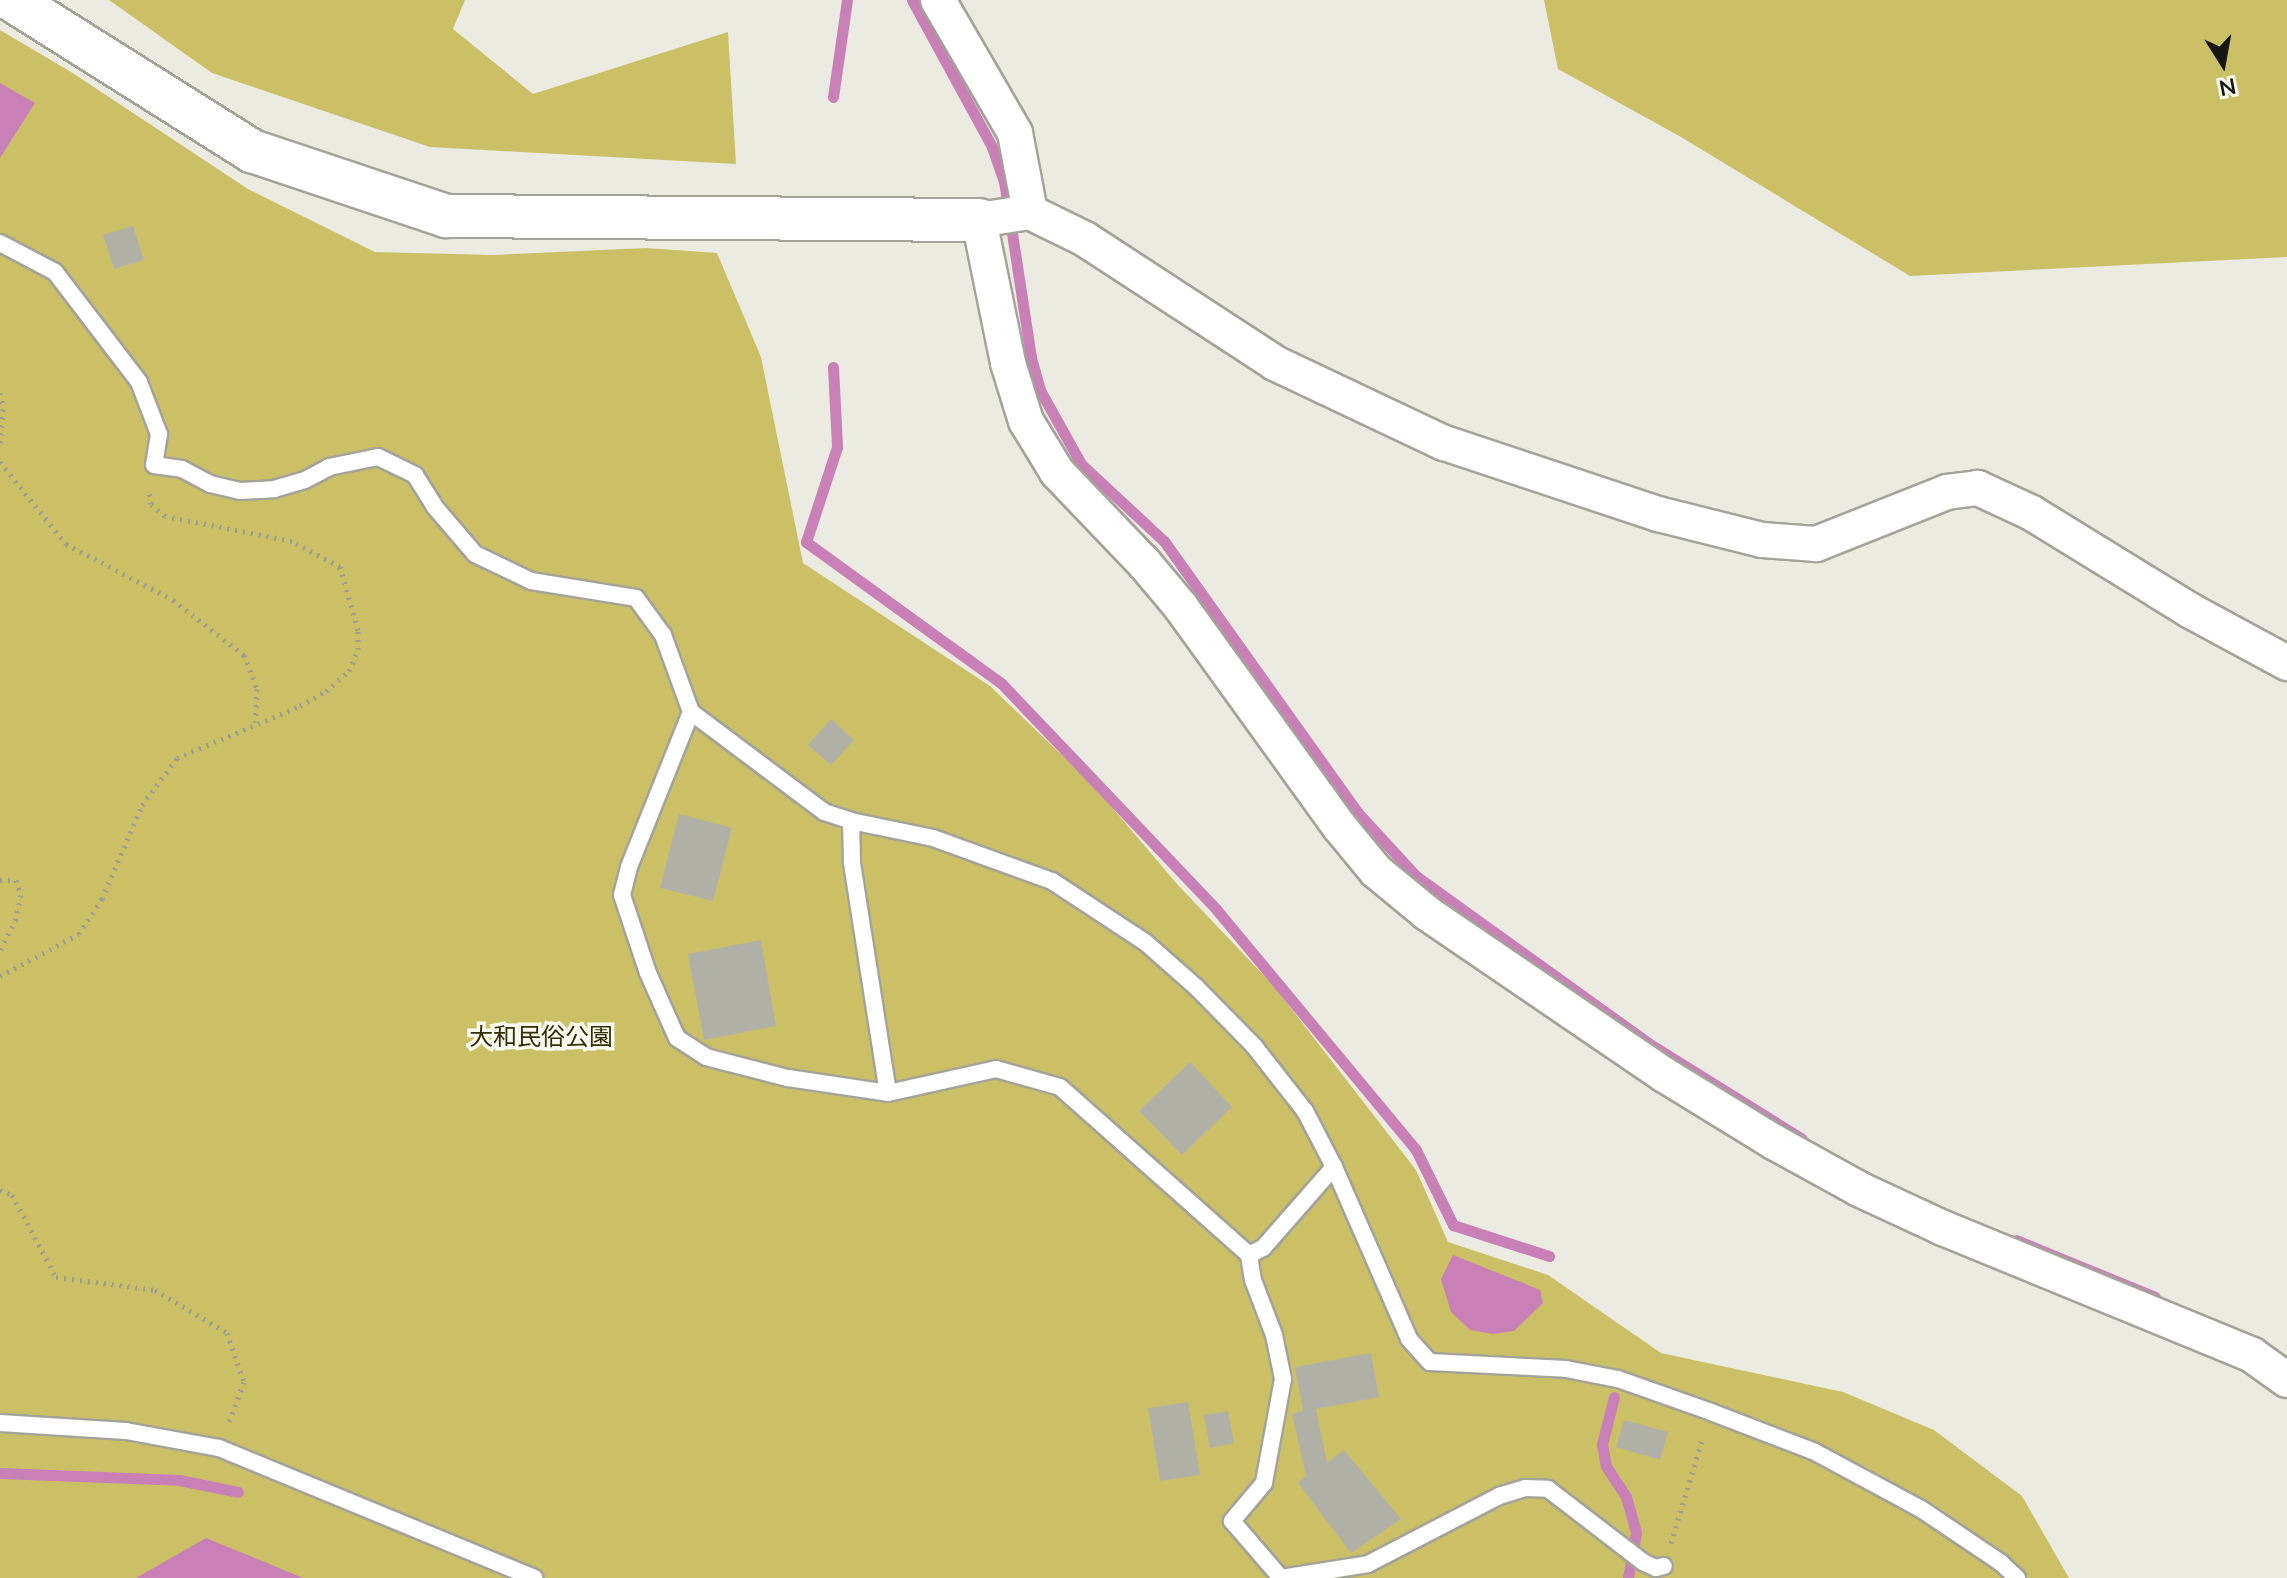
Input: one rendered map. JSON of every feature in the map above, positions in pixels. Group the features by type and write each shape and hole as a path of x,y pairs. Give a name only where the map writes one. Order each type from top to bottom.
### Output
{"street":[{"path":"12,0 252,151 446,216 979,220 1030,212 1085,239 1198,316 1275,363 1444,443 1658,514 1762,540 1816,544 1947,492 1978,488 2032,513 2191,611 2287,663"},
{"path":"938,0 1015,133 1030,212"},
{"path":"979,220 1008,363 1026,421 1057,472 1145,564 1181,607 1339,826 1376,871 1427,913 1650,1065 1786,1148 1943,1228 2252,1355 2287,1380"}],"lane":[{"path":"0,243 55,272 139,382 159,434 154,465 182,469 210,484 251,490 274,489 305,480 329,467 378,457 415,475 434,506 475,554 531,581 636,598 663,635 691,712 824,812 851,821 933,838 1052,881 1145,942 1196,987 1254,1046 1305,1111 1334,1167 1409,1339 1430,1362 1566,1369 1618,1379 1711,1412 1815,1452 1921,1509 2001,1563 2017,1578"},
{"path":"691,712 629,867 622,895 643,960 677,1038 706,1057 788,1078 888,1093 996,1069 1060,1087 1249,1255 1253,1280 1274,1335 1283,1379 1264,1483 1232,1521 1281,1578 1368,1564 1499,1496 1525,1488 1548,1489 1643,1562 1656,1568 1664,1566"},
{"path":"851,821 852,862 888,1093"},
{"path":"1249,1255 1263,1248 1334,1167"},
{"path":"0,1423 126,1431 219,1448 534,1578"}],"path":[{"path":"0,393 3,409 0,447"},
{"path":"0,462 66,544 173,600 244,655 257,689 255,722"},
{"path":"0,976 79,934 102,899 142,805 177,758 255,722 300,706 326,691 349,671 358,649 358,630 340,567 292,541 165,516 151,504 147,480 154,465"},
{"path":"0,880 16,880 21,895 16,919 0,951"},
{"path":"0,1190 12,1195 56,1277 155,1290 227,1333 244,1382 219,1448"},
{"path":"1664,1566 1711,1412"}],"green space":[{"path":"109,0 465,0 453,29 533,94 728,32 736,164 430,147 212,73"},
{"path":"1544,0 2287,0 2287,257 1910,276 1681,137 1558,69"},
{"name":"大和民俗公園","path":"0,30 71,72 248,189 375,252 493,255 646,248 717,253 761,357 803,563 990,686 1093,785 1177,884 1273,985 1416,1170 1448,1242 1548,1275 1661,1353 1843,1392 1934,1430 2022,1496 2069,1578 0,1578"}],"shaded area":[{"path":"0,83 35,103 0,158"},
{"path":"1453,1255 1540,1290 1543,1303 1514,1331 1493,1334 1470,1330 1451,1312 1441,1279"},
{"path":"206,1538 303,1578 136,1578"}],"building":[{"path":"133,226 144,260 114,269 103,235"},
{"path":"831,719 854,740 831,765 808,745"},
{"path":"679,814 732,828 713,901 660,888"},
{"path":"761,940 776,1026 704,1040 688,954"},
{"path":"1190,1062 1232,1107 1182,1155 1139,1111"},
{"path":"1371,1353 1379,1397 1316,1409 1327,1463 1344,1450 1401,1519 1351,1553 1298,1483 1306,1476 1292,1414 1303,1411 1295,1367"},
{"path":"1188,1402 1200,1475 1160,1481 1148,1408"},
{"path":"1228,1411 1234,1443 1210,1448 1204,1415"},
{"path":"1624,1420 1668,1432 1660,1460 1616,1447"}],"waterway":[{"path":"833,97 847,0"},
{"path":"912,0 992,147 1004,181 1031,358 1041,392 1081,464 1164,541 1358,813 1416,876 1648,1043 1802,1139"},
{"path":"833,367 837,447 806,542 1001,683 1216,909 1416,1150 1453,1225 1549,1256"},
{"path":"2016,1240 2155,1297"},
{"path":"1614,1397 1602,1444 1606,1466 1626,1497 1636,1533 1628,1578"},
{"path":"0,1473 179,1480 238,1492"}]}
